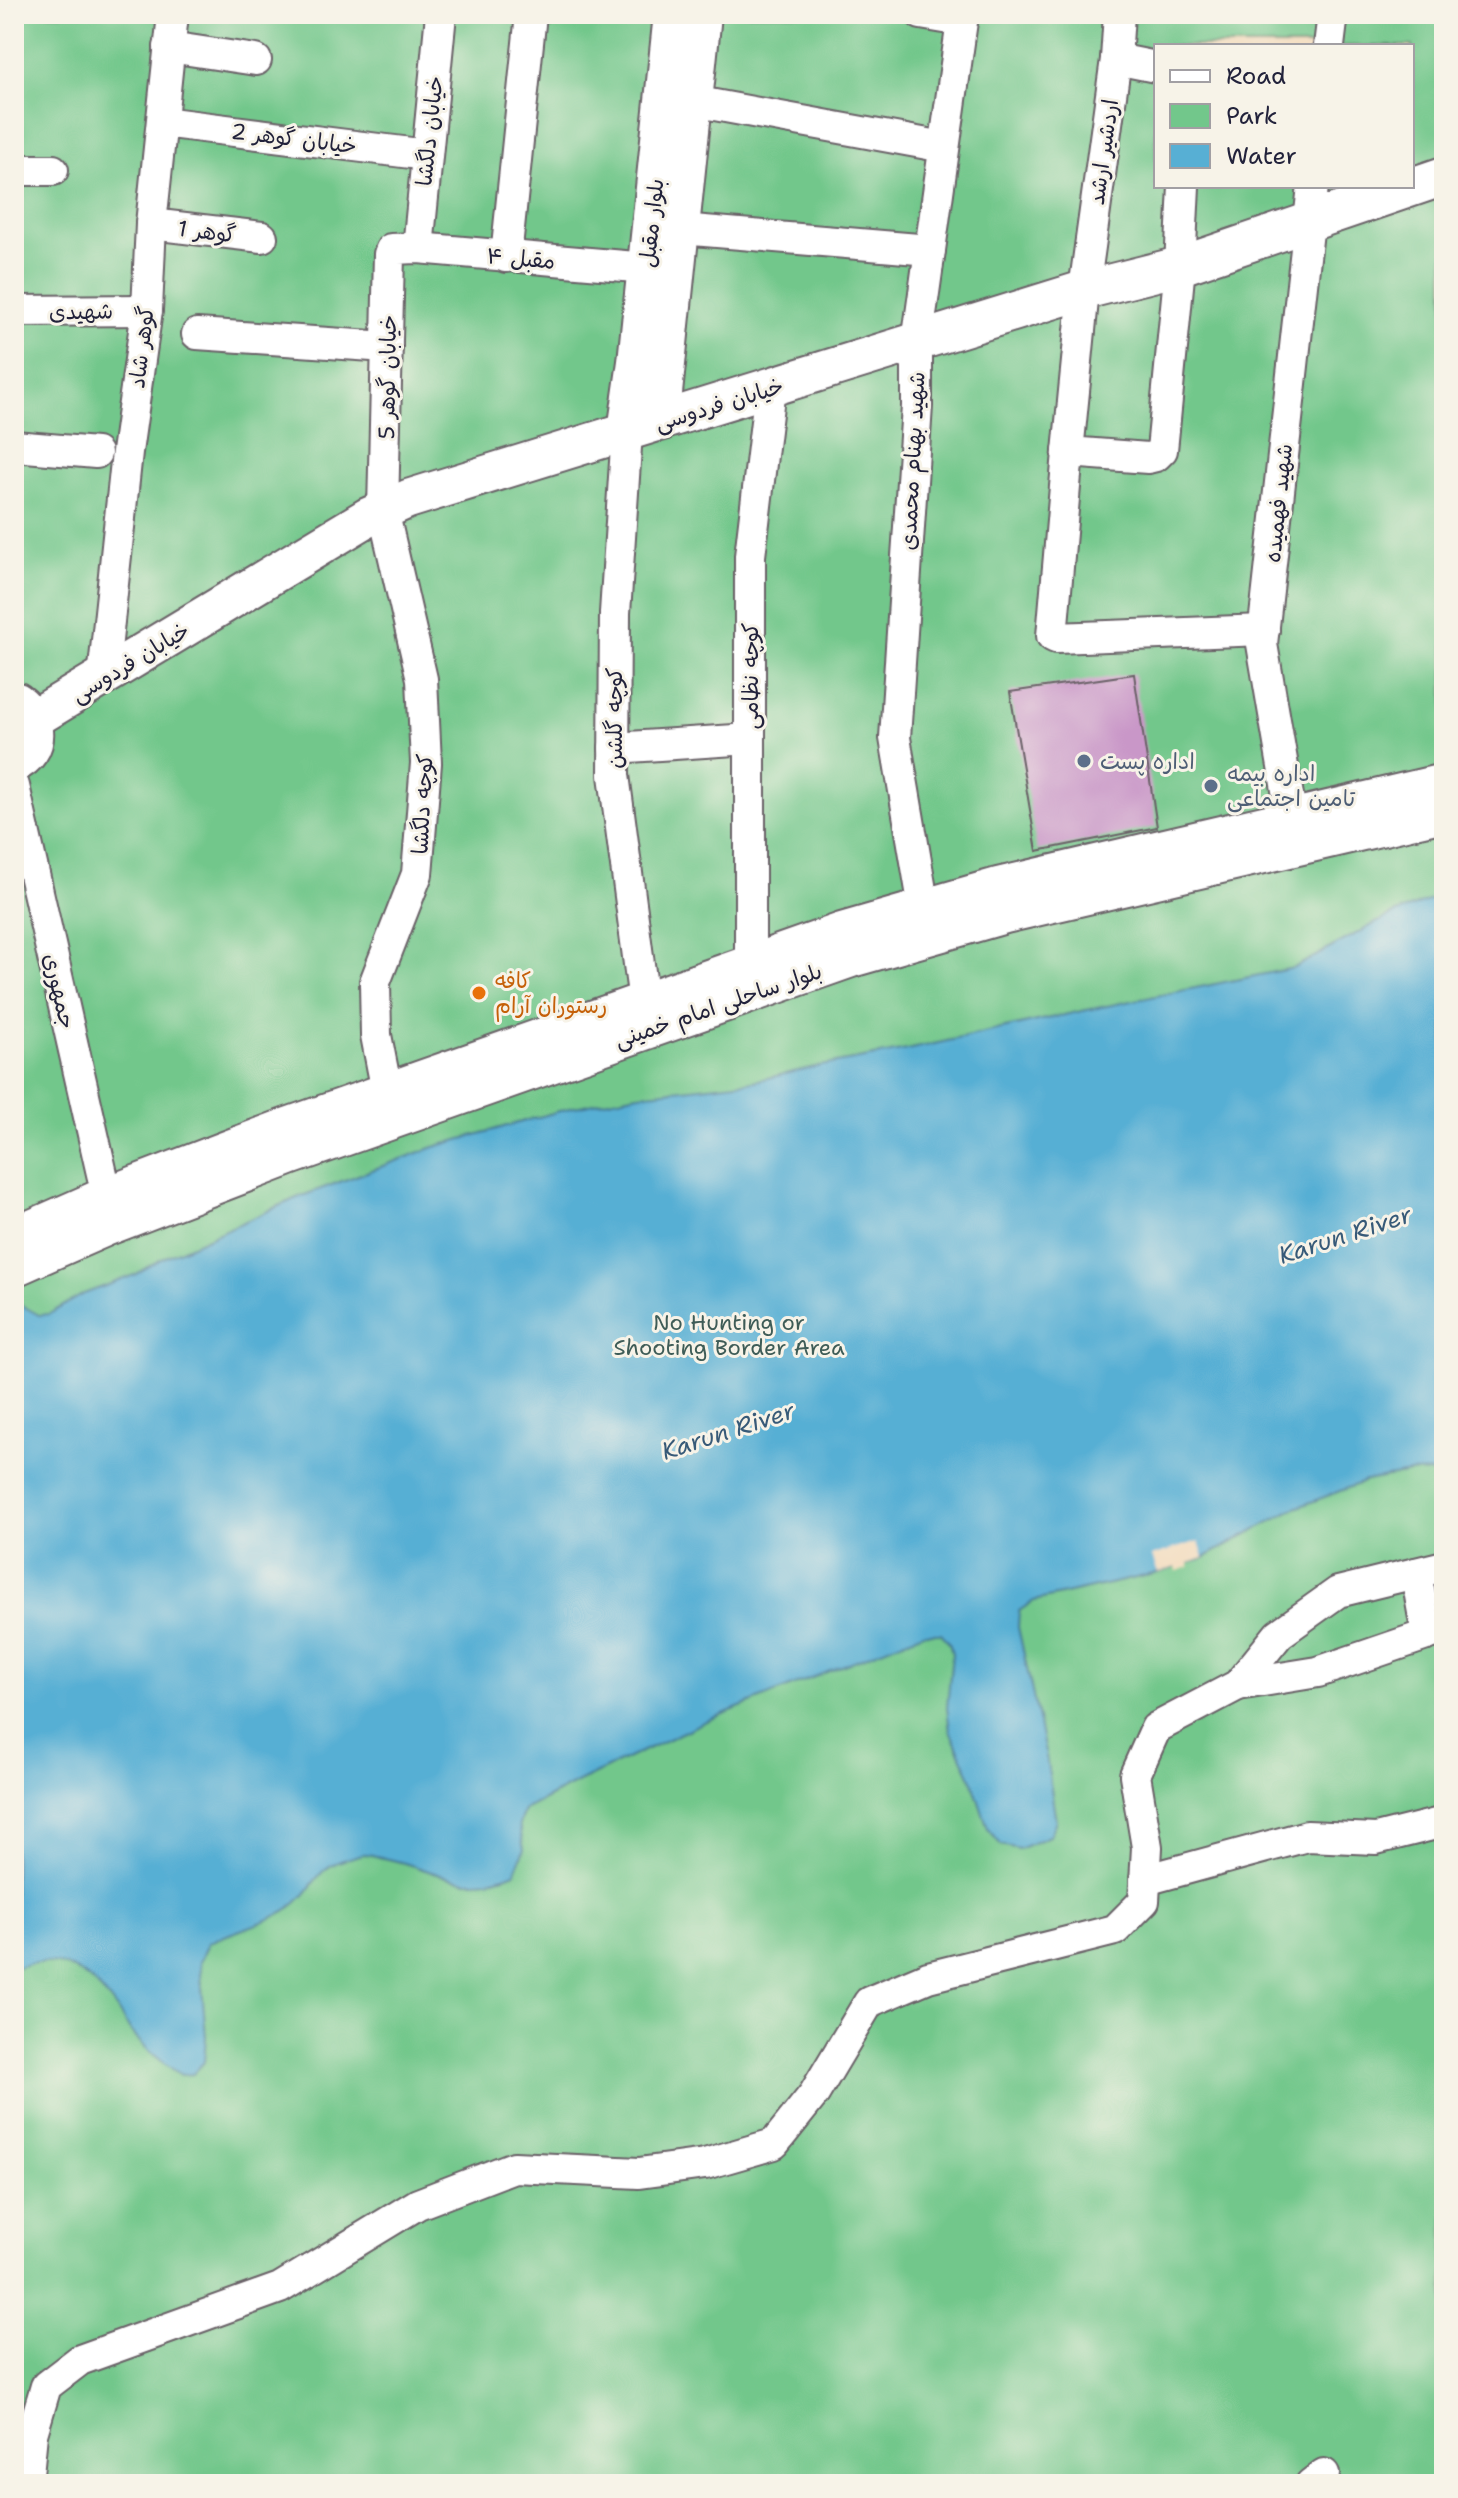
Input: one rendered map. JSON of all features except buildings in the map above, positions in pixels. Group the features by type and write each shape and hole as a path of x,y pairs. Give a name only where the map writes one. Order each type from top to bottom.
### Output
{"main road":[{"name":"بلوار مقبل","path":"644,427 647,268 673,14"},
{"name":"بلوار مقبل","path":"644,427 681,229 702,14"},
{"name":"خیابان فردوسی","path":"1414,186 1444,176"},
{"name":"خیابان فردوسی","path":"24,710 103,678 368,517 408,499 1084,290 1180,266 1409,188"},
{"path":"14,763 29,752 34,742 35,730 24,710"},
{"name":"بلوار ساحلی امام خمینی","path":"14,1267 110,1210 387,1092 842,932 998,887 1444,783"},
{"name":"بلوار ساحلی امام خمینی","path":"14,1237 292,1155 851,958 1005,914 1444,812"}],"street":[{"name":"گوهر شاد","path":"103,678 127,452 147,310 151,224 173,14"},
{"name":"خیابان دلگشا","path":"407,248 427,155 441,14"},
{"path":"506,257 531,14"},
{"path":"921,14 962,18"},
{"name":"اردشیر ارشد","path":"1119,14 1116,59 1084,290 1052,636 1264,630"},
{"path":"1329,15 1329,44"},
{"name":"شهید بهنام محمدی","path":"924,908 895,738 917,406 917,343 962,18"},
{"path":"169,47 256,60"},
{"path":"1116,59 1154,67"},
{"path":"693,101 944,147"},
{"name":"خیابان گوهر 2","path":"162,122 427,155"},
{"path":"14,170 53,170"},
{"path":"1068,452 1148,458 1162,450 1180,266 1184,188"},
{"name":"شهید فهمیده","path":"1292,819 1262,644 1313,188"},
{"name":"گوهر 1","path":"151,224 262,237"},
{"path":"681,229 930,250"},
{"name":"مقبل ۴","path":"407,248 647,268"},
{"name":"خیابان گوهر 5","path":"383,510 389,254 391,249 407,248"},
{"name":"شهیدی","path":"14,311 147,310"},
{"path":"197,334 387,347"},
{"name":"کوچه نظامی","path":"750,964 750,556 770,388"},
{"name":"کوچه گلشن","path":"644,427 615,613 614,748 614,775 644,1002"},
{"path":"14,446 96,453"},
{"name":"کوچه دلگشا","path":"383,510 422,679 426,763 417,874 375,982 376,1035 387,1092"},
{"path":"614,748 750,739"},
{"name":"جمهوری","path":"14,786 110,1210"},
{"path":"27,2484 32,2434 46,2386 80,2360 280,2288 418,2204 514,2167 639,2173 705,2164 774,2144 814,2094 869,2002 928,1977 1115,1930 1144,1901 1147,1847 1135,1775 1156,1728 1238,1685 1318,1672 1435,1632 1430,1569 1338,1592 1279,1634 1238,1685"},
{"path":"1145,1880 1307,1836 1376,1839 1444,1822"}],"green space":[{"name":"No Hunting or Shooting Border Area","path":"14,14 1444,14 1444,2484 14,2484"}],"water":[{"name":"Karun River","path":"1444,897 1444,1472 1409,1473 1366,1481 1293,1509 1204,1558 1158,1573 1034,1601 1019,1611 1018,1627 1046,1756 1056,1821 1049,1836 1019,1849 1001,1845 988,1829 971,1777 950,1731 947,1708 952,1653 949,1642 941,1633 923,1633 706,1721 524,1810 519,1824 524,1849 515,1872 479,1881 463,1880 365,1854 327,1868 288,1909 208,1943 200,1962 206,2037 204,2062 193,2074 181,2075 149,2051 102,1991 80,1973 57,1964 44,1963 14,1968 14,1307 21,1305 39,1315 49,1314 84,1294 134,1275 161,1259 299,1197 434,1147 570,1108 638,1094 754,1081 1294,968 1387,917"}],"pier":[{"path":"1199,1541 1204,1558 1177,1571 1176,1567 1158,1573 1152,1556"}],"place":[{"name":"اداره پست","path":"1084,761"},
{"name":"اداره بیمه تامین اجتماعی","path":"1211,786"},
{"name":"کافه رستوران آرام","path":"479,993"}]}
